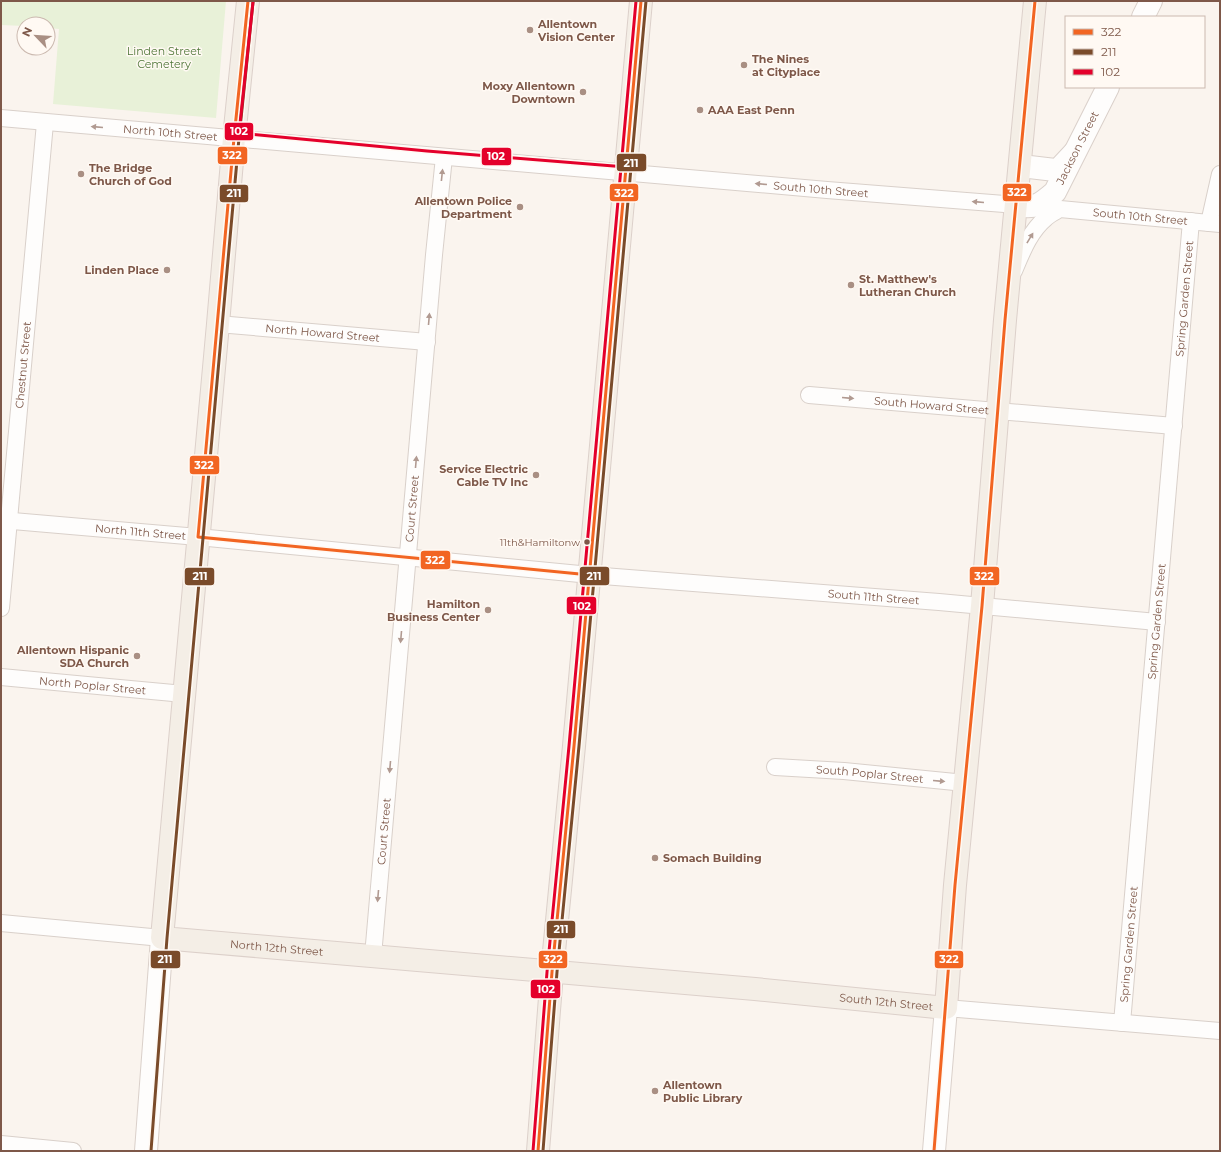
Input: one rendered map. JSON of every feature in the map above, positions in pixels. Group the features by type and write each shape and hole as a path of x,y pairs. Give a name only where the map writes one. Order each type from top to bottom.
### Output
{"main road":[{"path":"162,938 234,138 248,1"},
{"path":"538,1151 552,972 590,575 641,1"},
{"path":"946,1008 955,885 982,606 997,411 1035,1"},
{"name":"North 12th Street","path":"162,938 552,972"},
{"name":"South 12th Street","path":"552,972 946,1008"}],"street":[{"path":"1144,16 1151,1"},
{"name":"Jackson Street","path":"1017,205 1032,207 1058,201 1077,150 1108,88"},
{"name":"North 10th Street","path":"1,118 626,172"},
{"name":"Chestnut Street","path":"1,608 5,521 45,122"},
{"path":"1020,166 1054,170 1060,168 1077,150"},
{"name":"Court Street","path":"373,956 444,157"},
{"name":"South 10th Street","path":"626,172 1017,205"},
{"path":"1214,223 1220,174"},
{"name":"South 10th Street","path":"1058,201 1191,221 1214,223"},
{"path":"1008,286 1024,248 1034,232 1058,201"},
{"name":"Spring Garden Street","path":"1122,1023 1191,221"},
{"name":"North Howard Street","path":"218,324 427,342"},
{"name":"South Howard Street","path":"809,395 1174,426"},
{"name":"North 11th Street","path":"5,521 198,537 590,575"},
{"name":"South 11th Street","path":"590,575 925,600 1157,622"},
{"name":"North Poplar Street","path":"1,678 184,694"},
{"name":"South Poplar Street","path":"775,767 965,783"},
{"name":"North 12th Street","path":"1,923 162,938"},
{"path":"146,1151 162,938"},
{"path":"934,1151 946,1008"},
{"name":"South 12th Street","path":"946,1008 1220,1031"},
{"path":"1,1144 72,1151"}],"green space":[{"name":"Linden Street Cemetery","path":"1,1 226,1 216,118 53,104 59,29 56,29 56,16 16,16 16,26 1,25"}],"transit line":[{"name":"322","path":"248,1 234,138 198,537 590,575"},
{"name":"102","path":"533,1151 547,972 569,746 636,1"},
{"name":"322","path":"538,1151 552,972 574,746 641,1"},
{"name":"211","path":"543,1151 557,972 579,746 646,1"},
{"name":"322","path":"934,1151 955,885 982,606 1005,320 1035,1"},
{"name":"211","path":"151,1151 167,938 239,138 253,2"},
{"name":"102","path":"253,2 239,133 427,151 626,167"}],"place":[{"name":"Allentown Vision Center","path":"530,30"},
{"name":"The Nines at Cityplace","path":"744,65"},
{"name":"Moxy Allentown Downtown","path":"583,92"},
{"name":"AAA East Penn","path":"700,110"},
{"name":"The Bridge Church of God","path":"81,174"},
{"name":"Allentown Police Department","path":"520,207"},
{"name":"Linden Place","path":"167,270"},
{"name":"St. Matthew's Lutheran Church","path":"851,285"},
{"name":"Service Electric Cable TV Inc","path":"536,475"},
{"name":"11th&Hamiltonw","path":"587,542"},
{"name":"Hamilton Business Center","path":"488,610"},
{"name":"Allentown Hispanic SDA Church","path":"137,656"},
{"name":"Somach Building","path":"655,858"},
{"name":"Allentown Public Library","path":"655,1091"}]}
